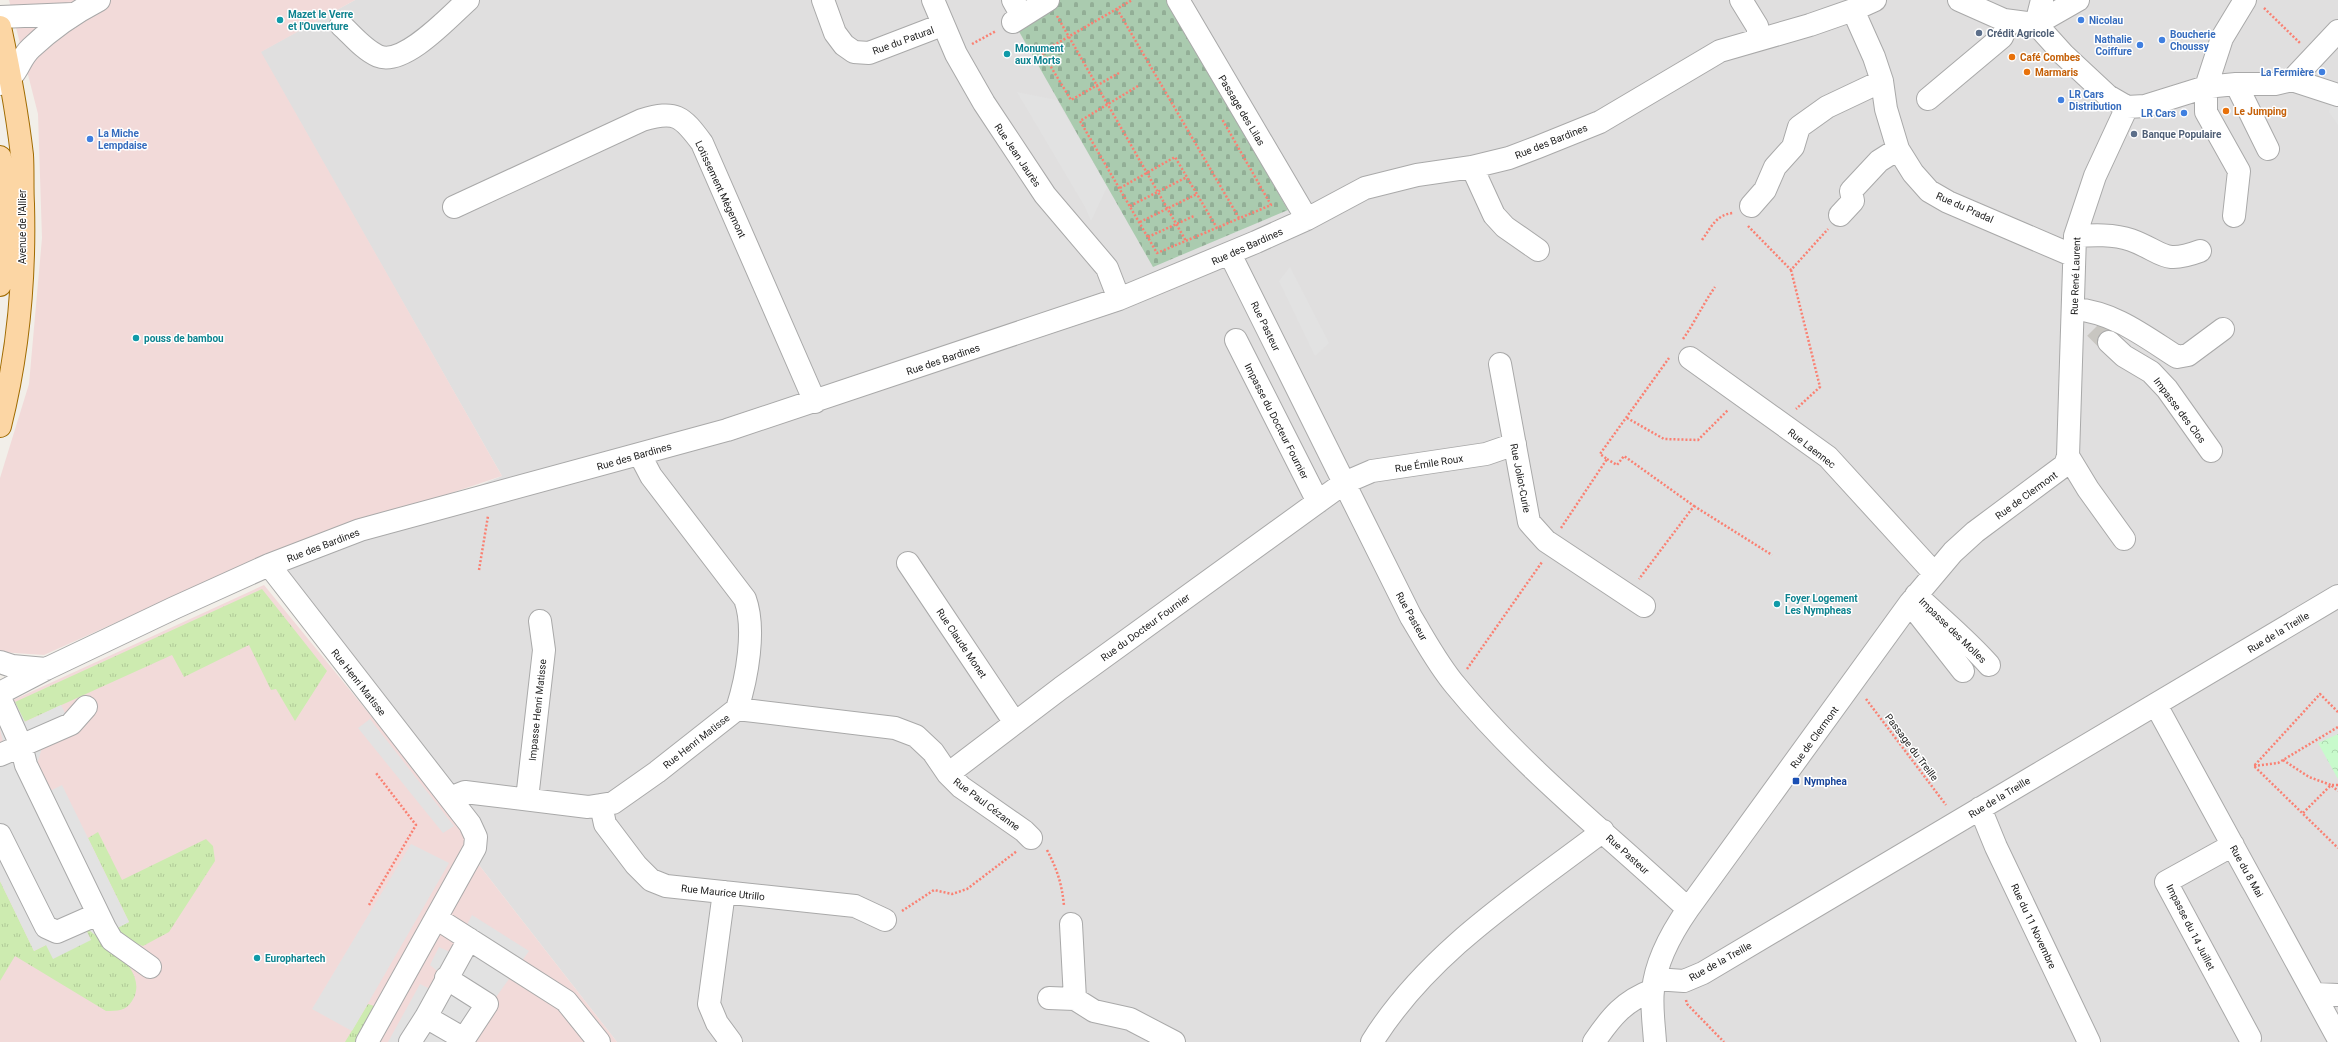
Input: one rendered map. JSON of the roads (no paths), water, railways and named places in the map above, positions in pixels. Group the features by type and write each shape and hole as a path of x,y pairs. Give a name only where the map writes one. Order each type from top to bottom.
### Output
{"main road":[{"name":"Avenue de l'Allier","path":"0,27 5,82 22,156 22,280 8,393 0,426"},
{"name":"Avenue de l'Allier","path":"0,157 3,196 0,285"}],"street":[{"path":"5,82 30,49 72,14 98,0"},
{"path":"341,25 379,57 396,58 409,52 468,0"},
{"name":"Rue du Patural","path":"822,0 835,33 844,45 854,52 869,53 942,25"},
{"name":"Rue Jean Jaurès","path":"934,0 942,25 956,54 1018,156 1045,195 1107,268 1119,299"},
{"path":"1016,13 1048,0"},
{"name":"Passage des Lilas","path":"1178,0 1307,219"},
{"path":"1741,0 1757,26 1760,38"},
{"name":"Rue des Bardines","path":"0,694 46,669 269,565 360,530 640,455 815,402 1119,299 1230,254 1307,219 1364,188 1417,175 1472,167 1509,158 1600,122 1720,51 1853,10 1875,0"},
{"path":"1958,0 2004,20 2036,24 2078,0"},
{"path":"2036,24 2042,0"},
{"path":"2234,216 2239,171 2206,112 2206,87 2222,38 2253,2"},
{"name":"Rue du Pradal","path":"1853,10 1874,57 1882,81 1886,109 1898,149 1913,173 1929,191 1948,202 2075,246"},
{"path":"0,17 72,14"},
{"path":"1928,99 2002,36 2005,30 2004,20"},
{"path":"2036,24 2064,55 2108,96 2127,107 2145,106 2206,87 2236,84 2259,85 2292,80 2338,95"},
{"path":"2292,80 2338,31"},
{"path":"1749,215 1765,190 1775,167 1793,147 1799,127 1827,107 1882,81"},
{"path":"2236,84 2268,149"},
{"name":"Rue René Laurent","path":"2068,456 2075,246 2095,176 2127,107"},
{"name":"Lotissement Mègemont","path":"454,206 642,120 660,115 674,115 687,123 702,143 815,402"},
{"path":"1840,215 1853,201 1851,191 1879,161 1898,149"},
{"path":"1472,167 1494,215 1505,227 1538,250"},
{"path":"2075,246 2096,235 2130,240 2170,259 2181,258 2200,251"},
{"name":"Rue Pasteur","path":"1230,254 1411,617 1456,686 1524,760 1688,909"},
{"path":"2074,309 2090,310 2114,317 2177,357 2188,356 2223,329"},
{"name":"Impasse des Clos","path":"2074,309 2124,356 2150,372 2166,389 2211,451"},
{"name":"Impasse du Docteur Fournier","path":"1236,340 1318,502"},
{"name":"Rue Laennec","path":"1680,352 1742,394 1828,457 1934,573"},
{"name":"Rue Joliot-Curie","path":"1500,364 1529,522 1553,545 1636,600"},
{"name":"Rue Émile Roux","path":"1344,483 1372,471 1486,454 1515,444"},
{"name":"Rue Henri Matisse","path":"450,798 465,792 588,807 613,803 657,772 737,709 742,693 751,628 750,613 745,598 651,476 640,455"},
{"path":"2068,456 2088,489 2124,539"},
{"name":"Rue de Clermont","path":"1654,985 1671,933 1913,599 1934,573 1975,532 2056,473 2064,466 2068,456"},
{"name":"Rue du Docteur Fournier","path":"948,774 1344,483"},
{"name":"Rue Claude Monet","path":"908,563 1016,723"},
{"name":"Rue Henri Matisse","path":"269,565 470,824 476,837 475,848 367,1042"},
{"name":"Rue de la Treille","path":"1654,985 1684,981 1703,973 2338,596"},
{"path":"1913,599 1963,671"},
{"name":"Impasse des Molles","path":"1913,599 1974,647 1989,665"},
{"name":"Impasse Henri Matisse","path":"527,800 544,650 540,621"},
{"path":"0,662 12,666 46,669"},
{"path":"0,698 21,745 26,765 112,940 150,967"},
{"name":"Rue du 8 Mai","path":"2156,705 2338,1038"},
{"path":"0,755 71,724 86,707"},
{"name":"Rue Paul Cézanne","path":"737,709 895,728 916,736 933,752 948,774 961,786 1024,831 1031,838"},
{"name":"Rue Maurice Utrillo","path":"601,805 605,824 636,865 651,880 666,886 855,906 885,920"},
{"name":"Rue du 11 Novembre","path":"1980,808 1996,847 2089,1042"},
{"path":"1372,1042 1387,1017 1419,978 1468,934 1603,832"},
{"path":"0,834 46,927 57,932 98,914"},
{"name":"Impasse du 14 Juillet","path":"2233,845 2166,882 2250,1038"},
{"path":"724,892 709,1004 717,1023 732,1042"},
{"path":"436,918 566,1002 599,1042"},
{"path":"1071,924 1075,999"},
{"path":"410,1042 469,939"},
{"path":"426,1016 463,1041 487,1004 446,978"},
{"path":"1594,1042 1620,1009 1654,985"},
{"path":"1654,985 1655,1042"},
{"path":"2315,994 2338,995"},
{"path":"1049,998 1075,999 1094,1011 1130,1019 1174,1042"}],"tunnel":[{"path":"2095,328 2109,342"}],"place":[{"name":"Mazet le Verre et l'Ouverture","path":"280,20"},
{"name":"Nicolau","path":"2081,20"},
{"name":"Crédit Agricole","path":"1979,33"},
{"name":"Boucherie Choussy","path":"2162,40"},
{"name":"Nathalie Coiffure","path":"2140,45"},
{"name":"Monument aux Morts","path":"1007,54"},
{"name":"Café Combes","path":"2012,57"},
{"name":"Marmaris","path":"2027,72"},
{"name":"La Fermière","path":"2322,72"},
{"name":"LR Cars Distribution","path":"2061,100"},
{"name":"Le Jumping","path":"2226,111"},
{"name":"LR Cars","path":"2184,113"},
{"name":"Banque Populaire","path":"2134,134"},
{"name":"La Miche Lempdaise","path":"90,139"},
{"name":"pouss de bambou","path":"136,338"},
{"name":"Foyer Logement Les Nympheas","path":"1777,604"},
{"name":"Nymphea","path":"1796,781"},
{"name":"Europhartech","path":"257,958"}]}
